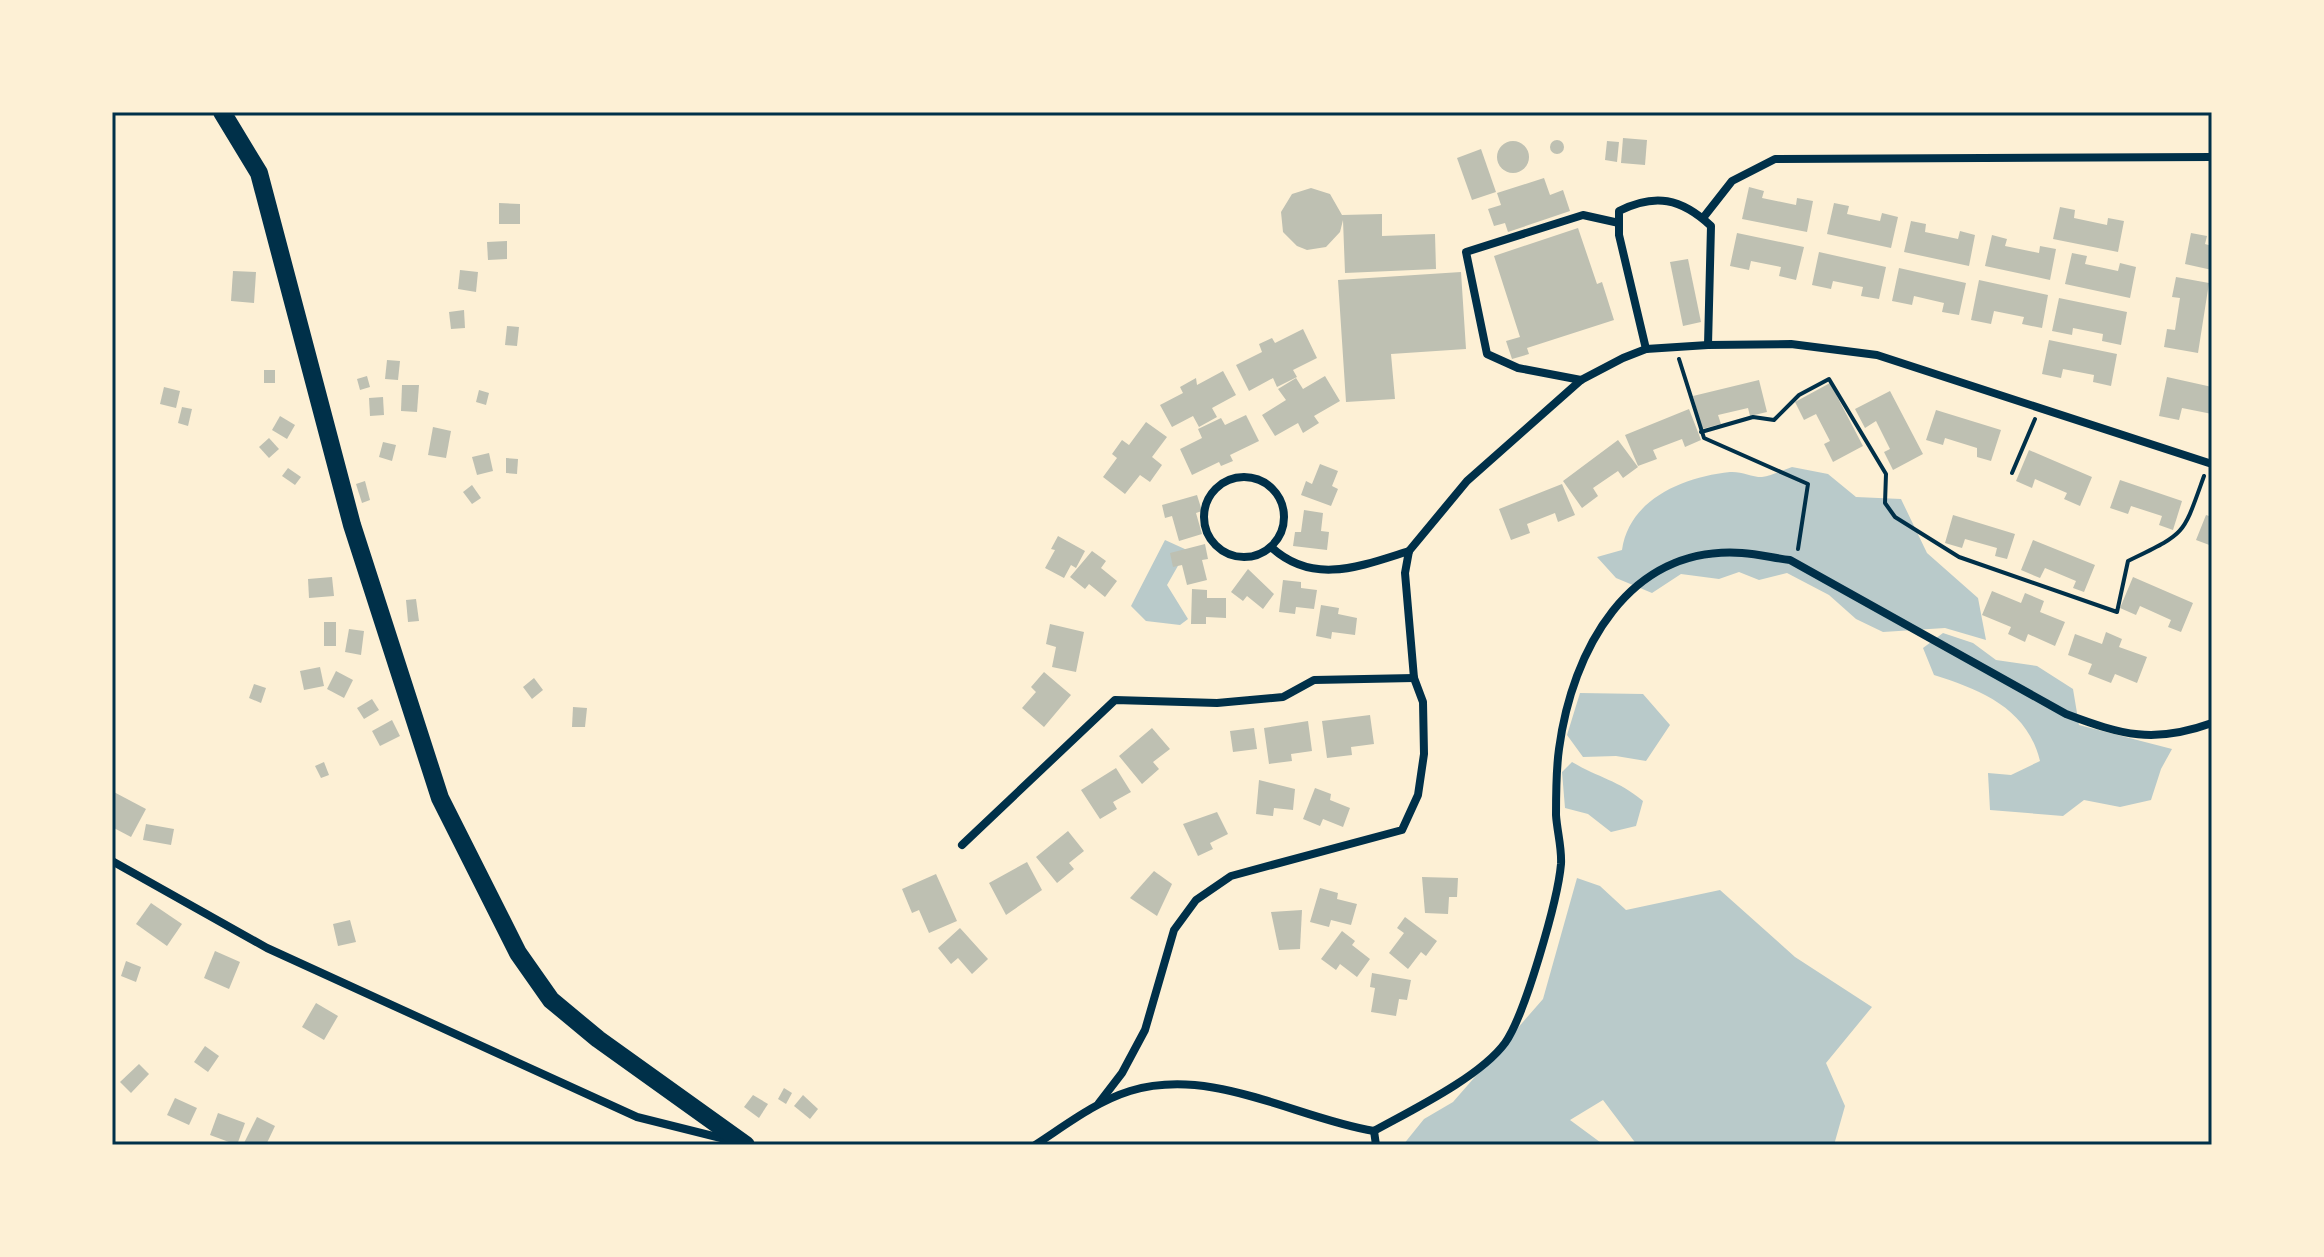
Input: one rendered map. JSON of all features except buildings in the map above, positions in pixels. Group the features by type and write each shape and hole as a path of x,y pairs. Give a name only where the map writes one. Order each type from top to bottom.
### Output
{"main road":[{"path":"222,112 259,173 352,525 440,798 518,953 551,1000 598,1039 744,1144"}],"street":[{"path":"1703,218 1732,181 1775,159 2212,157"},
{"path":"1646,349 1619,235 1619,211 1644,199 1680,203 1711,226 1708,345"},
{"path":"1581,380 1518,368 1487,354 1466,252 1583,215 1619,223"},
{"path":"1099,1104 1122,1073 1145,1030 1174,930 1196,900 1231,876 1402,830 1418,795 1424,754 1423,702 1414,678 1405,573 1409,551 1467,481 1581,380 1646,349 1791,344 1877,355 2041,406 2210,464"},
{"path":"1248,476 1273,489 1282,502 1284,518 1280,534 1271,547 1257,555 1240,557 1224,552 1212,541 1204,526 1204,509 1211,493 1221,483 1248,476"},
{"path":"1271,547 1283,559 1309,570 1343,571 1409,551"},
{"path":"1035,1145 1099,1104 1132,1091 1171,1085 1212,1088 1374,1131 1464,1079 1505,1043 1530,986 1561,863 1556,816 1559,748 1577,678 1599,625 1641,580 1690,558 1739,552 1795,563 2066,714 2147,738 2180,734 2212,723"},
{"path":"962,845 1115,700 1217,703 1283,697 1314,680 1414,678"},
{"path":"112,861 267,948 637,1117 744,1144"},
{"path":"1374,1131 1376,1145"}],"path":[{"path":"1676,349 1704,438 1808,484 1795,563"},
{"path":"1701,432 1753,417 1774,420 1799,395 1829,379 1886,474 1885,503 1895,517 1959,557 2117,612 2128,561 2177,537 2186,526 2210,464"},
{"path":"2012,473 2041,406"}],"shaded area":[{"path":"1792,467 1828,474 1856,497 1901,499 1927,553 1978,598 1986,640 1945,628 1883,632 1856,619 1829,595 1787,573 1759,580 1739,572 1719,579 1681,574 1652,593 1616,578 1597,557 1622,550 1635,517 1661,494 1677,486 1712,475 1734,472 1762,477"},
{"path":"1165,540 1187,550 1167,585 1188,619 1180,625 1146,621 1131,606"},
{"path":"1943,633 1973,643 1996,660 2037,666 2073,689 2079,725 2172,749 2161,769 2151,800 2120,807 2084,800 2063,816 1990,810 1988,773 2011,775 2040,761 2025,727 2013,714 1969,687 1934,675 1923,648"},
{"path":"1580,693 1643,694 1670,725 1646,761 1616,756 1583,757 1567,735"},
{"path":"1572,762 1625,788 1643,801 1636,826 1611,832 1588,814 1565,808 1562,772"},
{"path":"1577,878 1600,886 1626,910 1720,890 1795,957 1872,1007 1826,1063 1845,1106 1834,1145 1637,1145 1603,1100 1570,1120 1604,1145 1403,1145 1424,1119 1453,1102 1543,999"}]}
